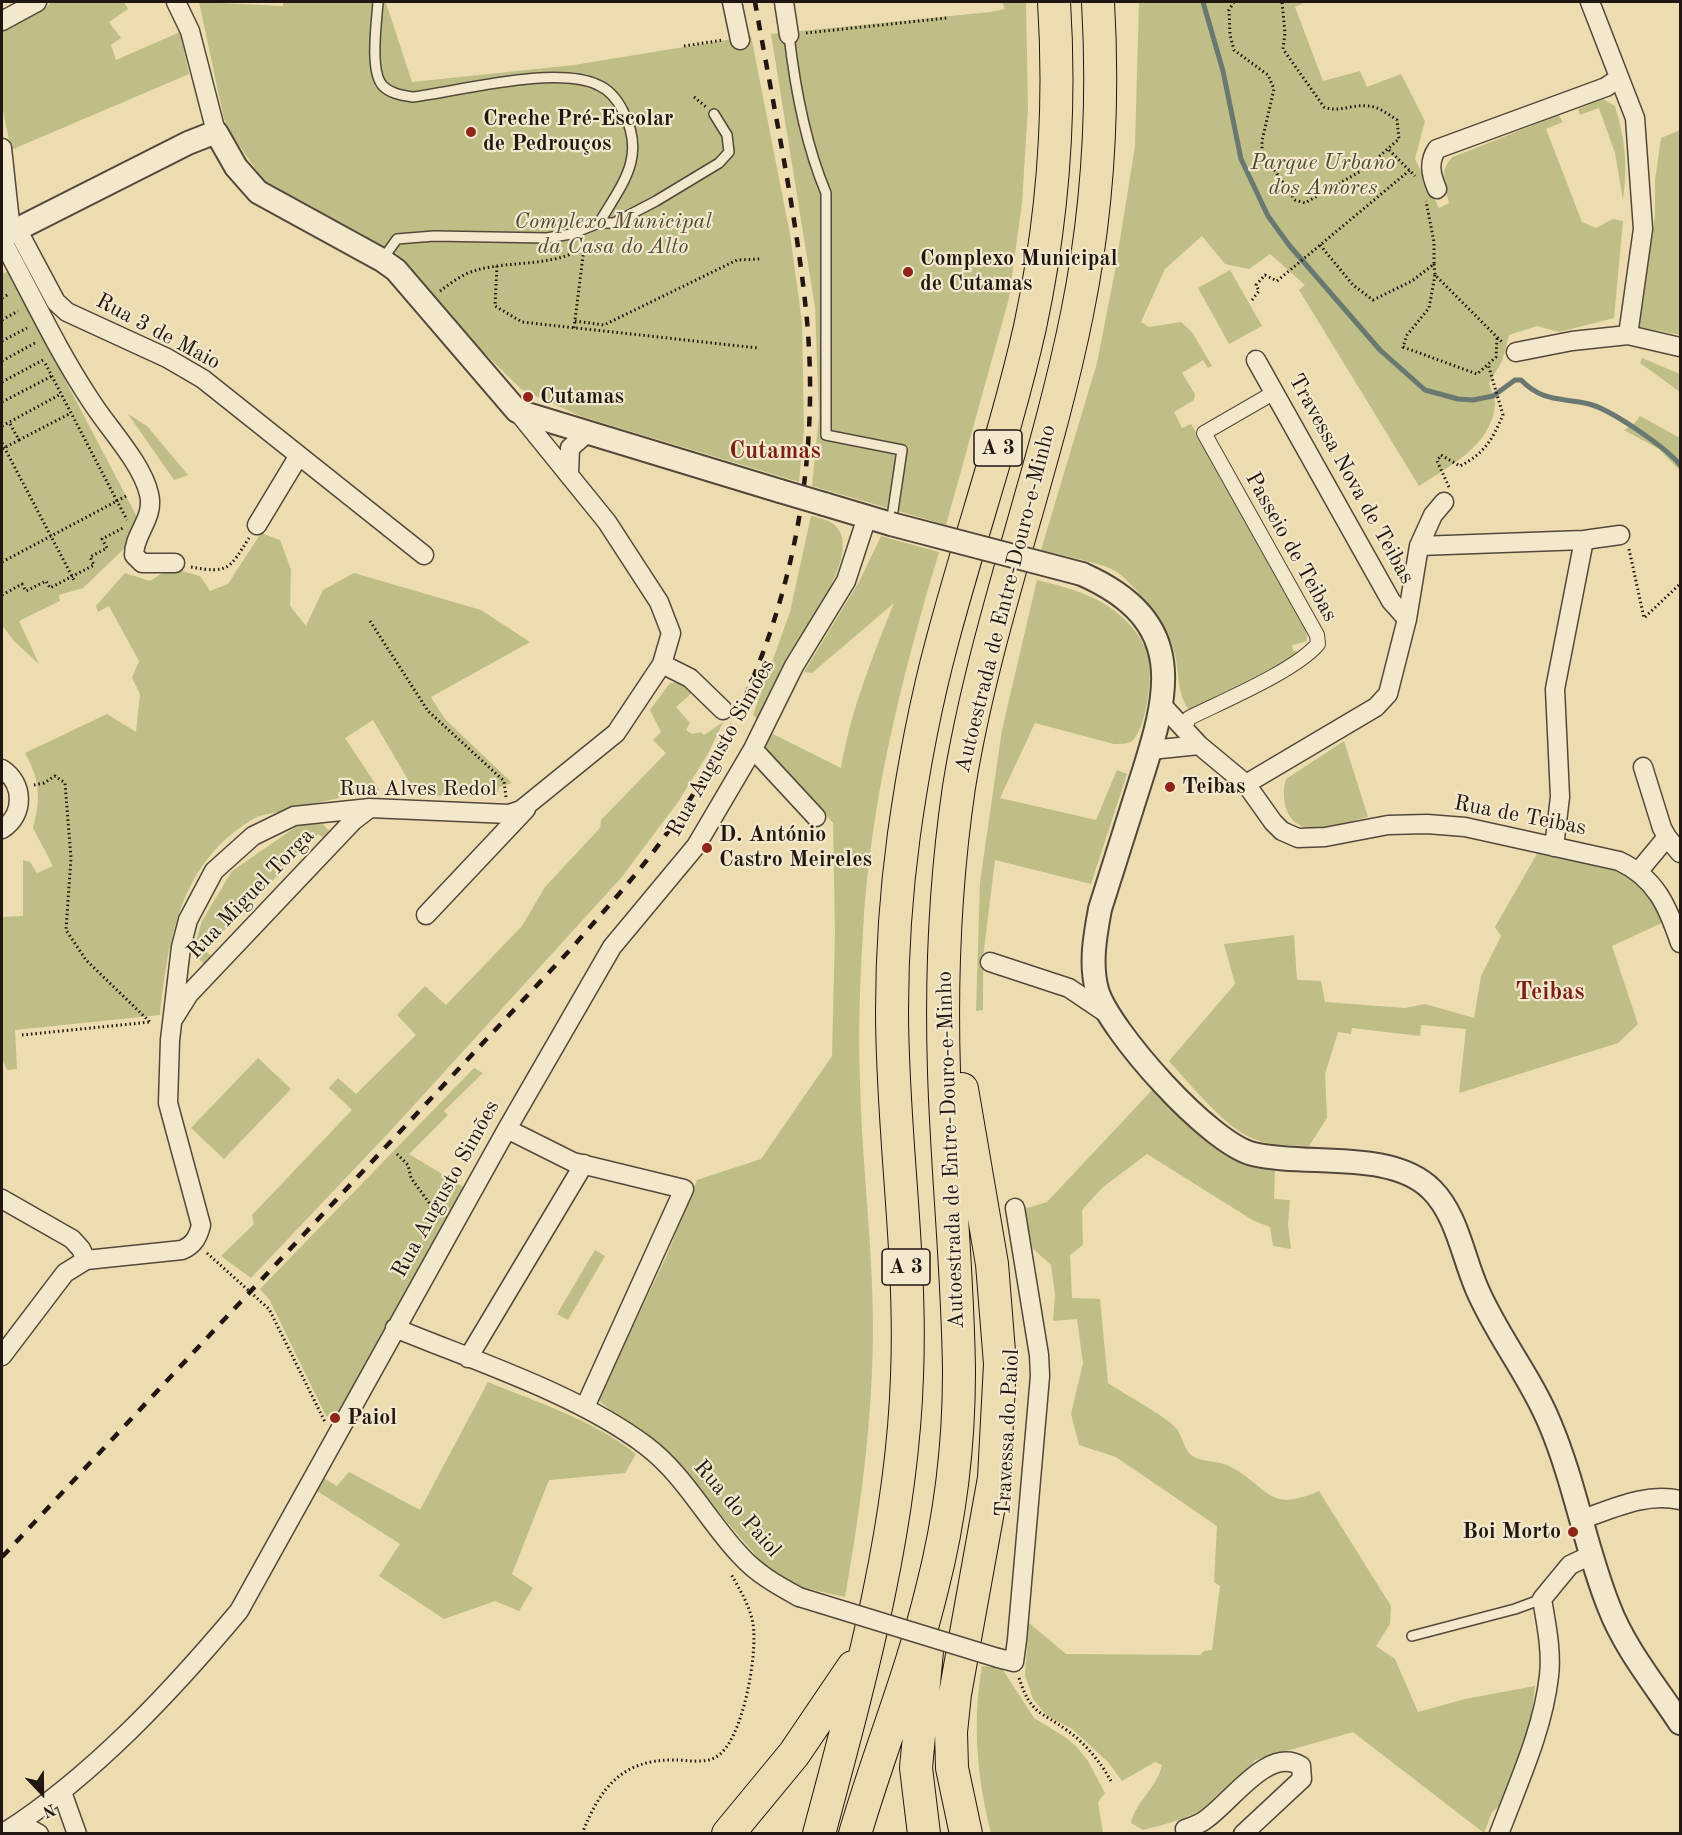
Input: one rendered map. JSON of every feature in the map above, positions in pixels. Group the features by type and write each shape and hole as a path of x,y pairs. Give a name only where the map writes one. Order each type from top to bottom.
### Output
{"highway":[{"name":"Autoestrada de Entre-Douro-e-Minho","path":"819,1833 867,1640 892,1524 903,1444 908,1377 906,1247 892,1012 894,932 910,793 942,642 1017,381 1036,294 1049,214 1054,160 1057,67 1054,2"},
{"name":"Autoestrada de Entre-Douro-e-Minho","path":"855,1833 932,1590 950,1490 959,1407 958,1324 944,1072 945,913 952,843 972,722 1061,384 1090,240 1099,132 1098,2"},
{"path":"944,984 992,1264 1000,1364 994,1478 951,1732 952,1768 966,1833"},
{"path":"924,1833 916,1768 932,1590"},
{"path":"728,1833 773,1782 814,1726 849,1674 867,1640"}],"street":[{"path":"2,21 37,2"},
{"path":"176,2 190,31 216,132 236,167 258,192 382,260 396,270 516,411 867,518 1082,574 1120,593 1150,628 1162,654 1165,683 1162,705 1150,750 1100,909 1094,974 1106,1013"},
{"path":"732,2 740,38"},
{"path":"784,2 789,35"},
{"path":"1590,2 1635,118 1643,229 1628,335"},
{"path":"1431,193 1432,157 1437,149 1606,87 1619,78"},
{"path":"175,563 142,563 134,555 134,547 151,510 147,487 138,469 89,399 7,236 188,143 216,132"},
{"name":"Rua 3 de Maio","path":"2,148 7,236 56,302 67,312 167,358 203,379 298,457 424,555"},
{"path":"1516,352 1628,335 1680,347"},
{"name":"Travessa Nova de Teibas","path":"1256,360 1391,601 1407,619"},
{"name":"Passeio de Teibas","path":"1184,729 1189,718 1252,687 1311,652 1318,644 1317,635 1309,619 1204,433 1275,392"},
{"name":"Rua Alves Redol","path":"191,1246 201,1225 168,1103 173,1019 181,947 188,920 214,871 252,836 294,816 370,808 509,814 534,802 616,733 662,664 671,633 659,602 607,522 516,411"},
{"path":"569,474 570,448 586,434"},
{"path":"257,525 298,457"},
{"path":"1246,784 1376,707 1388,694 1407,619 1419,546 1433,515 1444,502"},
{"name":"Rua Augusto Simões","path":"2,1833 62,1792 183,1678 239,1611 507,1128 612,947 696,846 753,749 794,666 846,581 867,518"},
{"path":"1419,546 1584,540 1620,535"},
{"path":"1554,847 1560,797 1555,689 1584,540"},
{"path":"662,664 690,678 723,710"},
{"name":"Rua de Teibas","path":"1162,705 1199,745 1246,784 1282,831 1298,838 1325,837 1388,825 1427,824 1465,827 1619,861 1638,872 1671,916 1680,943"},
{"path":"1150,750 1199,745"},
{"path":"753,749 816,818"},
{"path":"1643,767 1662,828 1680,853"},
{"path":"2,769 18,787 18,810 13,819 2,829"},
{"path":"426,915 534,802"},
{"name":"Rua Miguel Torga","path":"173,1019 202,980 353,821 370,808"},
{"path":"1638,872 1667,837"},
{"path":"990,962 1069,988 1106,1013 1186,1110 1231,1144 1249,1154 1276,1159 1379,1165 1401,1171 1431,1189 1449,1214 1477,1291 1546,1414 1568,1470 1591,1555 1620,1630 1680,1723"},
{"path":"507,1128 573,1162 684,1189 585,1407"},
{"path":"468,1358 585,1164"},
{"path":"2,1199 72,1239 81,1248 86,1260"},
{"name":"Travessa do Paiol","path":"1006,1660 1040,1376 1039,1355 1015,1208"},
{"path":"2,1356 65,1273 86,1260 182,1250 191,1246"},
{"name":"Rua do Paiol","path":"395,1328 585,1407 646,1446 698,1501 740,1555 767,1580 799,1597 1006,1660"},
{"path":"1580,1520 1656,1497 1680,1500"},
{"path":"1499,1833 1536,1733 1549,1675 1547,1626 1542,1599 1570,1565 1591,1555"},
{"path":"1185,1829 1203,1822 1268,1766 1284,1762 1301,1766 1302,1779 1243,1833"},
{"path":"62,1792 77,1833"},
{"path":"18,1823 39,1833"}],"lane":[{"path":"378,2 376,72 381,85 394,94 413,97 542,79 580,80 597,84 610,92 627,120 633,138 633,154 629,172 599,223"},
{"path":"789,35 804,125 815,167 826,193 826,435 902,450 891,524"},
{"path":"382,260 397,239 434,236 547,238 571,234 599,223 614,223 719,163 729,152 727,135 714,114"},
{"path":"1412,1636 1515,1609 1542,1599"}],"path":[{"path":"1234,2 1229,10 1230,35 1234,50 1268,75 1274,88 1262,141 1262,152 1295,200 1305,203 1366,168 1389,150 1399,139 1397,120 1384,111 1368,105 1331,110 1324,107 1283,49 1285,33 1282,2"},
{"path":"823,32 947,18"},
{"path":"684,46 740,38"},
{"path":"1389,150 1419,180"},
{"path":"1252,300 1259,291 1256,285 1265,275 1277,281 1409,170"},
{"path":"1431,193 1435,275 1429,308 1407,335 1403,347 1477,374 1496,357 1497,338"},
{"path":"425,303 449,284 475,270 558,259 584,248 595,234 599,223"},
{"path":"1320,245 1353,285 1373,300 1412,281 1434,264"},
{"path":"574,328 584,248"},
{"path":"575,321 604,325 737,260 760,259"},
{"path":"497,266 495,306 522,322 758,348"},
{"path":"1435,275 1497,338 1516,352"},
{"path":"2,595 22,584 26,591 46,581 50,588 94,565 90,557 107,548 102,539 129,525 5,287"},
{"path":"2,298 9,294"},
{"path":"2,320 18,311"},
{"path":"2,341 27,328"},
{"path":"2,361 35,343"},
{"path":"2,382 44,360"},
{"path":"1444,502 1450,489 1437,461 1441,455 1460,466 1478,456 1499,426 1503,416 1488,364"},
{"path":"2,402 52,376"},
{"path":"2,426 61,394"},
{"path":"3,449 71,413"},
{"path":"9,422 18,440"},
{"path":"2,443 3,449 75,582"},
{"path":"2,562 126,496"},
{"path":"175,563 216,572 229,566 257,525"},
{"path":"1620,535 1625,533 1644,618 1680,584"},
{"path":"370,621 428,711 504,781 509,814"},
{"path":"18,787 44,783 55,776 65,783 71,858 66,930 86,960 150,1022"},
{"path":"22,1035 173,1019"},
{"path":"397,1154 408,1165 411,1178 450,1232"},
{"path":"191,1246 209,1254 269,1310 334,1439"},
{"path":"582,1833 595,1801 609,1784 627,1771 644,1763 661,1760 716,1758 728,1746 742,1713 754,1654 754,1626 749,1608 727,1565"},
{"path":"1006,1660 1039,1714 1075,1737 1103,1766 1111,1781"}],"green space":[{"path":"52,2 124,2 128,9 109,22 121,38 111,45 116,60 180,32 189,74 11,150 2,105 2,32 42,11"},
{"name":"Complexo Municipal da Casa do Alto","path":"199,2 283,6 283,2 386,3 412,82 574,65 751,36 790,234 802,322 804,429 799,482 580,416 521,389 469,338 395,252 263,180 234,138 224,119"},
{"name":"Complexo Municipal de Cutamas","path":"1002,2 1026,2 1028,108 1022,203 1009,298 946,525 812,486 819,416 815,307 771,34 990,12 1005,9"},
{"name":"Parque Urbano dos Amores","path":"1139,2 1306,2 1295,7 1323,81 1360,71 1367,87 1401,74 1425,121 1415,159 1439,208 1449,203 1444,173 1445,167 1453,157 1559,115 1563,122 1546,129 1582,222 1596,228 1613,219 1623,221 1614,318 1559,332 1537,326 1509,335 1502,361 1489,383 1495,406 1492,420 1485,433 1477,444 1455,463 1419,486 1299,290 1305,285 1270,254 1249,269 1225,264 1202,236 1165,269 1141,322 1149,327 1181,322 1192,332 1212,366 1208,368 1203,360 1182,373 1195,394 1194,400 1174,412 1182,428 1191,424 1306,626 1307,641 1292,645 1293,650 1301,653 1192,714 1183,700 1175,654 1167,632 1152,609 1134,588 1111,569 1041,550 1097,363 1115,271 1135,146"},
{"path":"1603,99 1615,106 1621,130 1625,152 1623,200 1615,153 1599,108 1580,115 1578,109"},
{"path":"1680,130 1680,335 1639,327 1655,215 1655,180 1661,138"},
{"path":"1230,270 1262,326 1229,344 1198,288"},
{"path":"8,271 138,519 128,545 83,588 59,595 60,601 19,621 39,664 14,641 2,625 2,274"},
{"path":"1642,358 1680,374 1680,392 1640,363"},
{"path":"128,414 147,426 188,475 174,480"},
{"path":"1640,416 1680,438 1680,471 1659,449 1624,430 1634,424"},
{"path":"811,516 831,522 838,528 842,538 842,553 838,569 831,586 783,665 758,720 753,715 790,612"},
{"path":"261,533 280,540 291,570 290,606 306,626 323,590 354,573 481,610 530,642 431,697 444,718 512,783 499,787 497,797 417,795 373,720 345,738 380,791 259,816 230,835 210,856 195,878 174,930 160,1015 15,1030 17,1069 7,1070 2,1059 2,917 23,916 23,860 30,862 37,873 53,866 33,828 38,789 34,772 25,753 107,714 136,732 140,694 132,678 139,661 109,606 98,612 96,606 125,573 150,581 170,568 200,576 210,591 228,584"},
{"path":"881,536 939,552 912,645 890,740 880,787 867,883 859,1043 861,1116 873,1298 872,1371 862,1485 845,1597 800,1587 773,1575 672,1459 598,1400 667,1255 697,1180 761,1159 832,1056 835,933 833,823 763,745 771,733 841,768 856,705 894,603 812,673 804,672 859,582"},
{"path":"1037,580 1088,595 1120,615 1142,642 1148,657 1149,691 1141,726 1137,735 1128,743 1114,744 1035,723 1000,798 1096,820 1117,770 1127,774 1091,884 995,860 983,958 983,1010 976,1011 980,882 1002,730"},
{"path":"681,682 693,692 676,707 690,723 686,730 692,734 701,732 704,735 723,722 709,752 678,802 621,878 394,1127 251,1278 221,1256 254,1224 252,1215 352,1110 329,1088 338,1078 356,1094 416,1035 397,1015 425,986 446,1005 522,926 545,887 600,828 601,820 666,753 653,740 661,732 650,710 670,683"},
{"path":"1344,741 1368,817 1319,828 1303,827 1291,818 1287,811 1284,795 1286,779"},
{"path":"303,822 321,822 330,832 324,838 318,834 205,950 211,956 205,964 192,954 202,921 232,871"},
{"path":"1538,852 1616,867 1653,895 1664,922 1612,946 1638,1024 1618,1043 1459,1093 1466,1029 1421,1025 1420,1036 1352,1028 1351,1034 1338,1032 1325,1074 1327,1118 1309,1146 1267,1143 1243,1133 1208,1104 1169,1061 1235,984 1224,944 1294,935 1297,980 1321,981 1325,1002 1405,1008 1425,1004 1474,1018 1481,976 1501,936 1495,927"},
{"path":"258,1058 291,1089 224,1159 191,1128"},
{"path":"474,1068 483,1073 444,1111 448,1115 409,1154 465,1188 335,1418 326,1416 269,1299 260,1289"},
{"path":"1154,1088 1209,1141 1275,1165 1274,1199 1290,1200 1288,1225 1291,1249 1273,1246 1270,1227 1254,1221 1147,1154 1102,1188 1082,1210 1083,1245 1070,1255 1072,1298 1100,1299 1108,1383 1172,1424 1194,1457 1229,1466 1269,1495 1278,1498 1288,1500 1319,1491 1391,1606 1390,1624 1376,1646 1395,1659 1418,1712 1465,1699 1535,1686 1531,1721 1499,1806 1492,1812 1484,1833 1353,1732 1255,1760 1244,1775 1220,1799 1192,1814 1143,1830 1131,1823 1137,1808 1156,1781 1162,1765 1155,1762 1122,1781 1108,1762 1072,1729 1046,1715 1033,1699 1025,1675 1029,1623 1066,1654 1200,1655 1204,1651 1212,1650 1220,1586 1214,1582 1217,1526 1116,1457 1079,1445 1071,1414 1083,1363 1077,1319 1053,1321 1055,1295 1051,1265 1031,1247 1024,1209 1047,1202"},
{"path":"595,1250 605,1256 568,1320 557,1314"},
{"path":"488,1382 584,1422 636,1454 625,1473 549,1480 512,1574 533,1588 519,1611 495,1601 444,1619 379,1576 400,1544 314,1489 322,1477 337,1486 349,1472 420,1510"},
{"path":"982,1666 1001,1667 1034,1718 1065,1737 1088,1761 1105,1793 1098,1802 1103,1833 991,1833 979,1771 977,1708"}],"waterway":[{"path":"1203,2 1223,71 1241,159 1268,216 1289,245 1380,350 1425,390 1458,399 1473,400 1493,396 1515,380 1521,380 1545,396 1598,407 1624,421 1651,440 1680,465"}],"railway":[{"path":"2,1557 569,951 646,861 670,829 707,771 739,710 765,647 785,582 800,515 808,447 810,379 806,310 796,233 755,2"}],"place":[{"name":"Creche Pré-Escolar de Pedrouços","path":"471,132"},
{"name":"Complexo Municipal de Cutamas","path":"908,272"},
{"name":"Cutamas","path":"528,397"},
{"name":"Teibas","path":"1170,787"},
{"name":"D. António Castro Meireles","path":"707,848"},
{"name":"Paiol","path":"335,1418"},
{"name":"Boi Morto","path":"1573,1532"}],"district":[{"name":"Cutamas","path":"775,452"},
{"name":"Teibas","path":"1550,993"}]}
